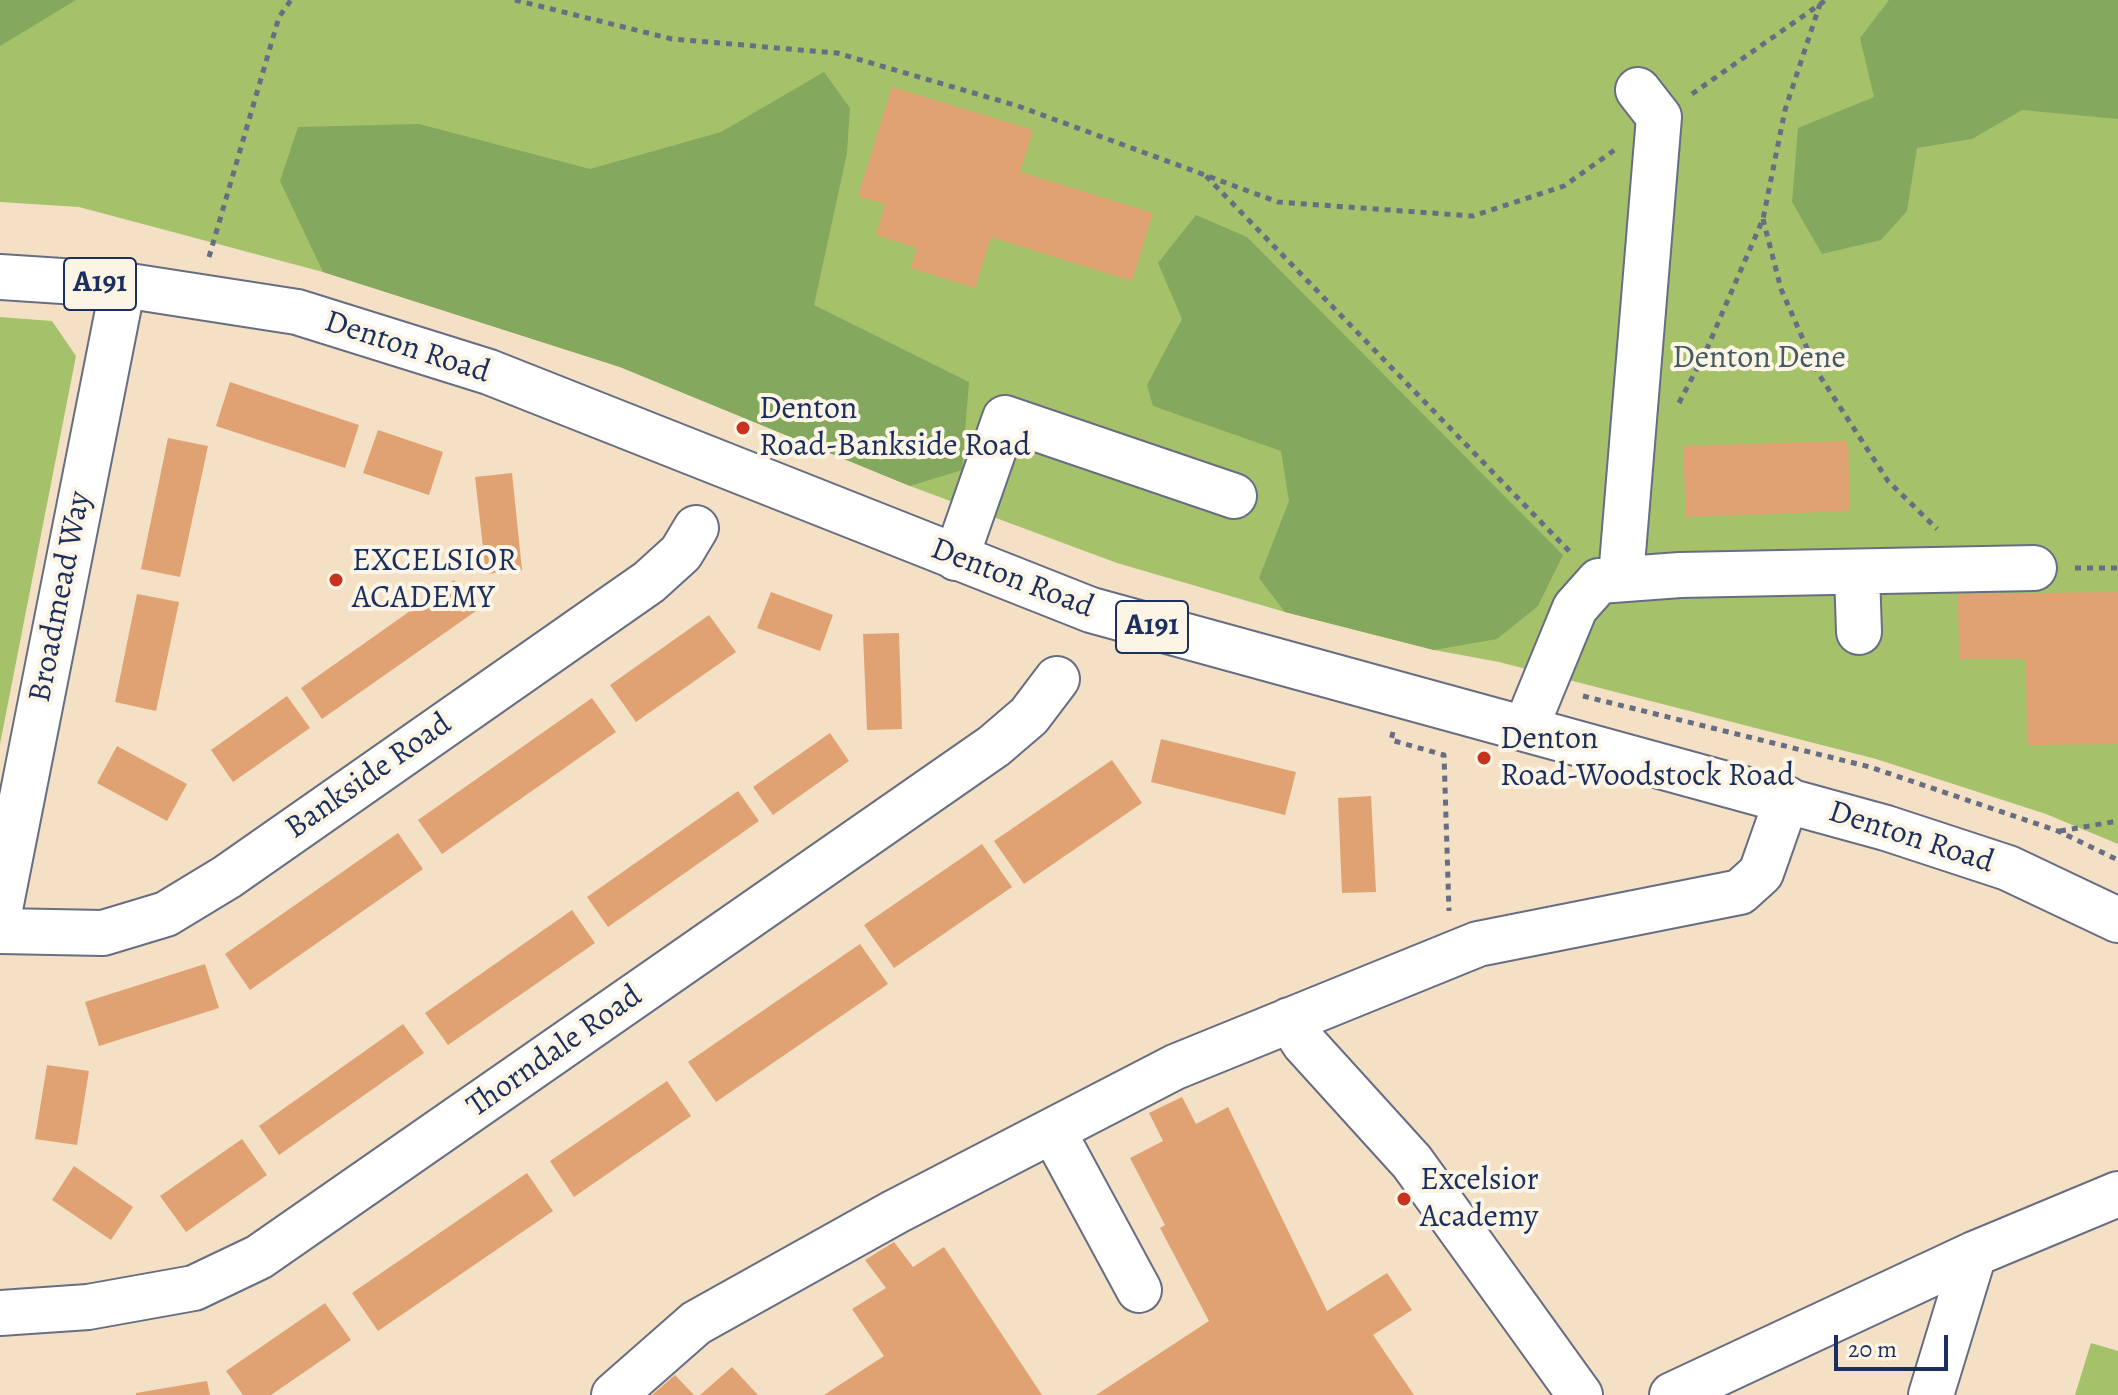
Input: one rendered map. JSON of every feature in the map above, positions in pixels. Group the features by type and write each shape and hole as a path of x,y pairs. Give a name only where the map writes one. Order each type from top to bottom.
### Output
{"street":[{"path":"1610,579 1649,103"},
{"name":"Denton Road","path":"0,277 123,285 297,312 489,372 1091,610 1787,799 2008,868 2118,920"},
{"name":"Broadmead Way","path":"0,909 123,285"},
{"path":"956,558 1005,418 1234,496"},
{"name":"Bankside Road","path":"0,931 103,933 166,914 227,877 649,582 681,553 696,528"},
{"path":"1526,727 1575,608 1610,579 2034,568"},
{"path":"1857,573 1859,632"},
{"name":"Thorndale Road","path":"0,1313 88,1307 194,1288 259,1257 994,746 1029,716 1057,679"},
{"path":"614,1395 696,1323 895,1212 1175,1067 1478,944 1740,892 1761,873 1787,799"},
{"path":"1289,1020 1304,1043 1412,1162 1580,1395"},
{"path":"1053,1131 1139,1290"},
{"path":"1672,1395 1974,1254 2118,1194"},
{"path":"1931,1395 1974,1254"}],"path":[{"path":"199,296 279,17 291,0"},
{"path":"515,0 672,39 837,53 1018,106 1278,202 1473,216 1564,186 1649,103 1823,2"},
{"path":"1677,407 1705,353 1763,219 1785,110 1823,2"},
{"path":"1205,175 1610,579"},
{"path":"1763,219 1781,289 1818,373 1888,481 1936,529 1950,534"},
{"path":"1541,685 1870,767 2058,831 2118,860"},
{"path":"1444,755 1450,956"},
{"path":"2058,831 2118,821"}],"green space":[{"name":"Denton Dene","path":"0,0 2118,0 2118,844 2046,814 1876,759 1499,662 1434,650 1285,612 1117,563 910,486 620,367 323,272 79,207 0,202"},
{"path":"0,0 76,0 0,46"},
{"path":"1889,0 2118,0 2118,119 2022,110 1972,139 1917,148 1907,211 1881,240 1822,254 1792,202 1798,128 1874,97 1860,38"},
{"path":"824,72 850,108 847,153 814,305 969,382 962,470 910,486 620,367 323,272 280,181 298,127 419,124 590,169 721,132"},
{"path":"1196,215 1247,237 1563,555 1538,606 1497,639 1434,650 1285,612 1259,578 1289,501 1281,451 1153,406 1147,385 1182,319 1158,263"},
{"path":"0,317 52,321 76,356 0,744"},
{"path":"2091,1343 2118,1351 2118,1395 2075,1395"}],"building":[{"path":"892,87 1033,130 1020,172 1153,213 1132,281 991,237 975,288 911,268 917,248 876,235 885,204 858,196"},
{"path":"230,382 359,425 345,468 216,426"},
{"path":"378,430 443,452 429,495 363,473"},
{"path":"168,438 208,446 180,577 141,569"},
{"path":"1848,441 1850,511 1686,517 1683,446"},
{"path":"512,473 522,570 486,574 475,477"},
{"path":"454,580 476,611 322,719 301,688"},
{"path":"771,592 833,615 820,651 757,628"},
{"path":"2118,592 2118,744 2027,745 2026,659 1959,659 1958,594"},
{"path":"137,594 179,602 156,711 115,702"},
{"path":"709,615 736,652 636,722 610,685"},
{"path":"899,633 902,729 867,730 863,634"},
{"path":"287,696 310,728 233,782 211,750"},
{"path":"592,698 616,732 442,854 418,820"},
{"path":"830,733 849,761 773,815 753,787"},
{"path":"1161,739 1296,772 1285,815 1151,782"},
{"path":"117,746 187,784 167,821 97,783"},
{"path":"1112,760 1142,803 1024,884 994,841"},
{"path":"738,791 759,821 608,927 587,897"},
{"path":"1371,796 1376,892 1342,893 1338,798"},
{"path":"398,833 423,869 250,990 225,954"},
{"path":"982,844 1012,887 894,968 864,925"},
{"path":"572,910 595,943 448,1045 425,1013"},
{"path":"860,944 888,984 716,1102 688,1062"},
{"path":"205,964 219,1008 99,1046 85,1002"},
{"path":"403,1024 424,1053 279,1155 259,1126"},
{"path":"47,1065 89,1071 77,1145 35,1139"},
{"path":"667,1081 691,1116 574,1197 550,1161"},
{"path":"1182,1097 1196,1124 1228,1107 1327,1311 1387,1273 1412,1310 1373,1335 1414,1395 1096,1395 1209,1321 1160,1228 1165,1225 1130,1158 1163,1141 1149,1113"},
{"path":"242,1139 267,1175 186,1232 160,1196"},
{"path":"74,1166 133,1207 111,1240 52,1200"},
{"path":"527,1173 553,1211 378,1331 352,1293"},
{"path":"894,1242 913,1267 944,1247 1042,1395 824,1395 884,1356 852,1309 886,1288 865,1260"},
{"path":"325,1303 351,1340 271,1395 243,1395 226,1371"},
{"path":"732,1367 758,1395 700,1395"},
{"path":"675,1375 694,1395 652,1395"},
{"path":"207,1381 210,1395 136,1395 136,1393"}],"place":[{"name":"Denton Road-Bankside Road","path":"743,428"},
{"name":"EXCELSIOR ACADEMY","path":"336,580"},
{"name":"Denton Road-Woodstock Road","path":"1484,758"},
{"name":"Excelsior Academy","path":"1404,1199"}]}
